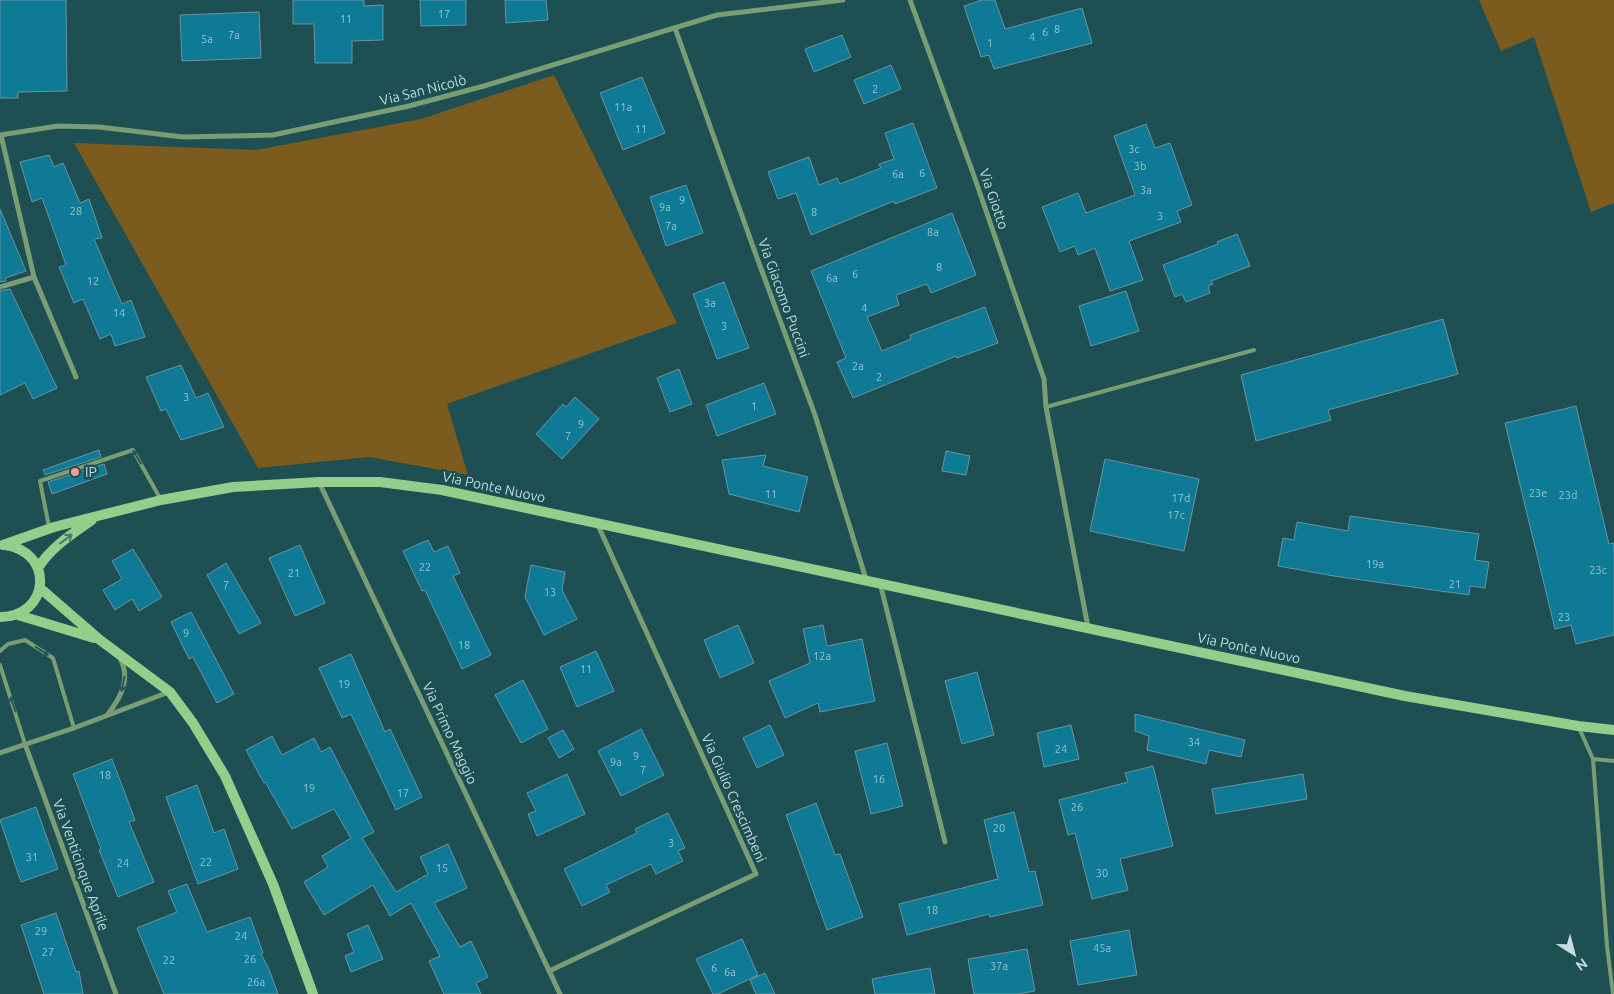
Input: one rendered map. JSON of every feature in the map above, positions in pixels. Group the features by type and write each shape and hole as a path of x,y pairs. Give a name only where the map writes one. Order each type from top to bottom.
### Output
{"main road":[{"name":"Via Ponte Nuovo","path":"2,545 99,515 161,500 233,487 319,482 380,482 442,490 866,579 1405,696 1578,726 1614,730"},
{"name":"Via Ponte Nuovo","path":"38,568 45,556 64,539 99,515"},
{"path":"0,617 9,617 28,608 36,599 40,588 38,568 32,558 14,546 2,545"},
{"path":"40,588 100,640 170,692 193,723 225,776 273,884 313,994"},
{"path":"18,614 100,640"}],"street":[{"name":"Via San Nicolò","path":"0,135 58,126 99,127 182,137 273,135 418,104 717,16 843,0"},
{"name":"Via Giotto","path":"910,0 974,173 1044,379 1046,407 1088,627"},
{"name":"Via Giacomo Puccini","path":"675,28 815,415 866,579"},
{"path":"0,135 34,277 76,377"},
{"path":"0,287 34,277"},
{"name":"Via Primo Maggio","path":"319,482 560,994"},
{"name":"Via Giulio Crescimbeni","path":"549,970 756,874 597,523"},
{"path":"880,582 944,842"},
{"path":"108,714 119,699 124,688 125,675 123,663 117,652"},
{"path":"0,753 170,692"},
{"name":"Via Venticinque Aprile","path":"26,744 116,994"}],"lane":[{"path":"1046,407 1254,350"},
{"path":"49,529 40,481 133,450 161,500"},
{"path":"0,651 8,644 25,640 53,658 74,728"},
{"path":"0,665 26,744"},
{"path":"1578,726 1593,759 1607,946 1613,994"},
{"path":"1593,759 1614,761"}],"shaded area":[{"path":"1479,0 1614,0 1614,203 1591,212 1534,37 1501,51"},
{"path":"554,75 677,323 447,404 468,475 369,457 258,468 74,143 256,150 421,119"}],"building":[{"path":"0,0 66,0 67,91 18,92 18,98 0,98"},
{"path":"293,0 364,0 364,6 383,5 383,40 352,41 352,63 315,63 314,24 293,24"},
{"path":"420,0 466,0 466,25 421,26"},
{"path":"505,0 546,0 548,20 506,23"},
{"path":"982,0 995,0 1005,29 1082,8 1092,43 994,69 989,55 981,57 964,6"},
{"path":"259,12 261,58 182,61 180,15"},
{"path":"842,35 851,57 814,72 805,49"},
{"path":"891,65 901,89 864,104 854,80"},
{"path":"642,77 665,133 623,150 600,93"},
{"path":"913,123 937,188 895,204 894,201 811,235 796,193 778,199 768,172 809,157 819,185 837,178 840,184 881,168 879,164 894,159 885,133"},
{"path":"1146,124 1155,148 1170,143 1192,205 1177,211 1181,222 1129,241 1143,280 1110,291 1095,248 1078,255 1075,246 1060,252 1042,207 1078,193 1086,213 1135,195 1114,136"},
{"path":"49,155 54,167 63,163 80,203 89,199 102,238 94,239 122,304 131,300 145,337 115,346 111,334 100,339 83,299 74,303 59,267 66,265 42,198 32,202 20,162"},
{"path":"686,185 703,233 666,246 650,197"},
{"path":"0,209 26,271 5,278 6,281 0,282"},
{"path":"952,213 976,275 931,293 927,284 896,295 899,305 867,317 882,351 911,339 910,335 985,307 998,343 957,358 956,356 853,398 837,362 846,358 811,271"},
{"path":"1237,234 1250,266 1211,281 1213,284 1208,286 1210,293 1186,302 1182,294 1175,297 1163,265 1218,244 1217,242"},
{"path":"724,282 749,348 717,359 693,294"},
{"path":"10,289 57,388 33,399 25,383 0,395 0,291"},
{"path":"1126,291 1139,331 1091,346 1079,306"},
{"path":"1443,319 1458,374 1328,410 1331,420 1256,441 1241,375"},
{"path":"181,365 196,398 208,393 224,427 181,440 166,409 161,411 146,377"},
{"path":"679,369 692,404 670,412 657,378"},
{"path":"764,383 776,414 717,436 706,405"},
{"path":"575,397 599,419 562,459 536,434 563,404 566,407"},
{"path":"1576,406 1609,544 1614,543 1614,635 1576,644 1571,625 1555,629 1505,423"},
{"path":"99,450 101,457 45,475 43,470"},
{"path":"946,451 970,456 966,475 942,471"},
{"path":"766,455 763,466 808,477 799,512 729,494 722,460"},
{"path":"1105,459 1199,479 1184,551 1090,531"},
{"path":"104,464 107,474 52,494 48,482"},
{"path":"1350,516 1479,534 1475,560 1489,562 1485,588 1470,586 1469,595 1278,566 1283,538 1294,540 1297,522 1348,531"},
{"path":"428,540 434,552 448,546 460,573 453,576 491,655 462,669 425,590 422,591 403,551"},
{"path":"300,545 325,603 295,616 269,558"},
{"path":"133,549 162,597 139,611 132,599 115,610 103,590 122,579 112,561"},
{"path":"226,563 261,623 239,634 207,575"},
{"path":"531,565 565,572 562,590 577,619 544,635 525,597"},
{"path":"191,612 234,694 217,703 193,657 189,659 171,622"},
{"path":"738,625 754,663 720,678 704,640"},
{"path":"823,625 827,646 862,639 875,701 820,712 818,703 785,718 769,681 810,663 803,629"},
{"path":"596,651 614,691 577,707 560,667"},
{"path":"351,654 385,732 390,729 422,797 396,810 351,714 342,718 319,668"},
{"path":"977,672 994,735 962,744 945,681"},
{"path":"523,680 548,729 521,743 495,695"},
{"path":"1135,714 1245,740 1241,757 1209,750 1206,764 1147,750 1149,736 1135,731"},
{"path":"770,725 784,755 757,768 743,738"},
{"path":"1071,725 1079,759 1044,767 1037,733"},
{"path":"641,729 664,775 621,796 598,751"},
{"path":"563,730 574,749 559,758 548,738"},
{"path":"272,736 282,755 314,738 321,752 330,747 374,832 362,838 396,892 428,874 420,857 448,844 467,888 434,903 460,947 471,941 488,977 476,983 481,994 444,994 429,961 440,956 411,903 390,916 373,885 324,915 304,882 328,867 322,856 351,838 334,809 292,829 246,750"},
{"path":"887,743 903,806 871,814 855,751"},
{"path":"112,759 135,820 129,822 154,882 118,897 99,850 101,849 73,774"},
{"path":"1153,766 1173,846 1120,859 1128,890 1092,899 1075,833 1068,835 1059,800 1128,782 1125,773"},
{"path":"567,774 585,814 537,836 528,814 536,811 527,793"},
{"path":"1303,774 1307,799 1216,814 1212,789"},
{"path":"197,785 214,833 224,829 238,869 198,884 166,797"},
{"path":"816,803 835,855 840,854 863,917 827,930 786,815"},
{"path":"36,807 58,869 21,882 0,820"},
{"path":"1014,812 1029,872 1035,871 1043,905 990,917 989,914 907,935 899,904 998,879 984,820"},
{"path":"668,813 685,848 678,851 683,861 656,874 651,864 606,885 610,892 582,906 564,869 637,833 635,829"},
{"path":"187,884 207,932 250,917 263,953 261,954 278,994 164,994 137,928 177,912 168,891"},
{"path":"56,913 76,972 79,971 83,994 44,994 21,925"},
{"path":"368,925 383,959 351,972 345,956 354,952 347,934"},
{"path":"1129,930 1137,975 1078,985 1070,941"},
{"path":"742,939 758,975 718,994 713,994 696,959"},
{"path":"1027,949 1035,991 1017,994 974,994 968,959"},
{"path":"930,968 935,994 875,994 872,979"},
{"path":"765,973 775,994 756,994 750,980"}],"place":[{"name":"IP","path":"75,472"}]}
